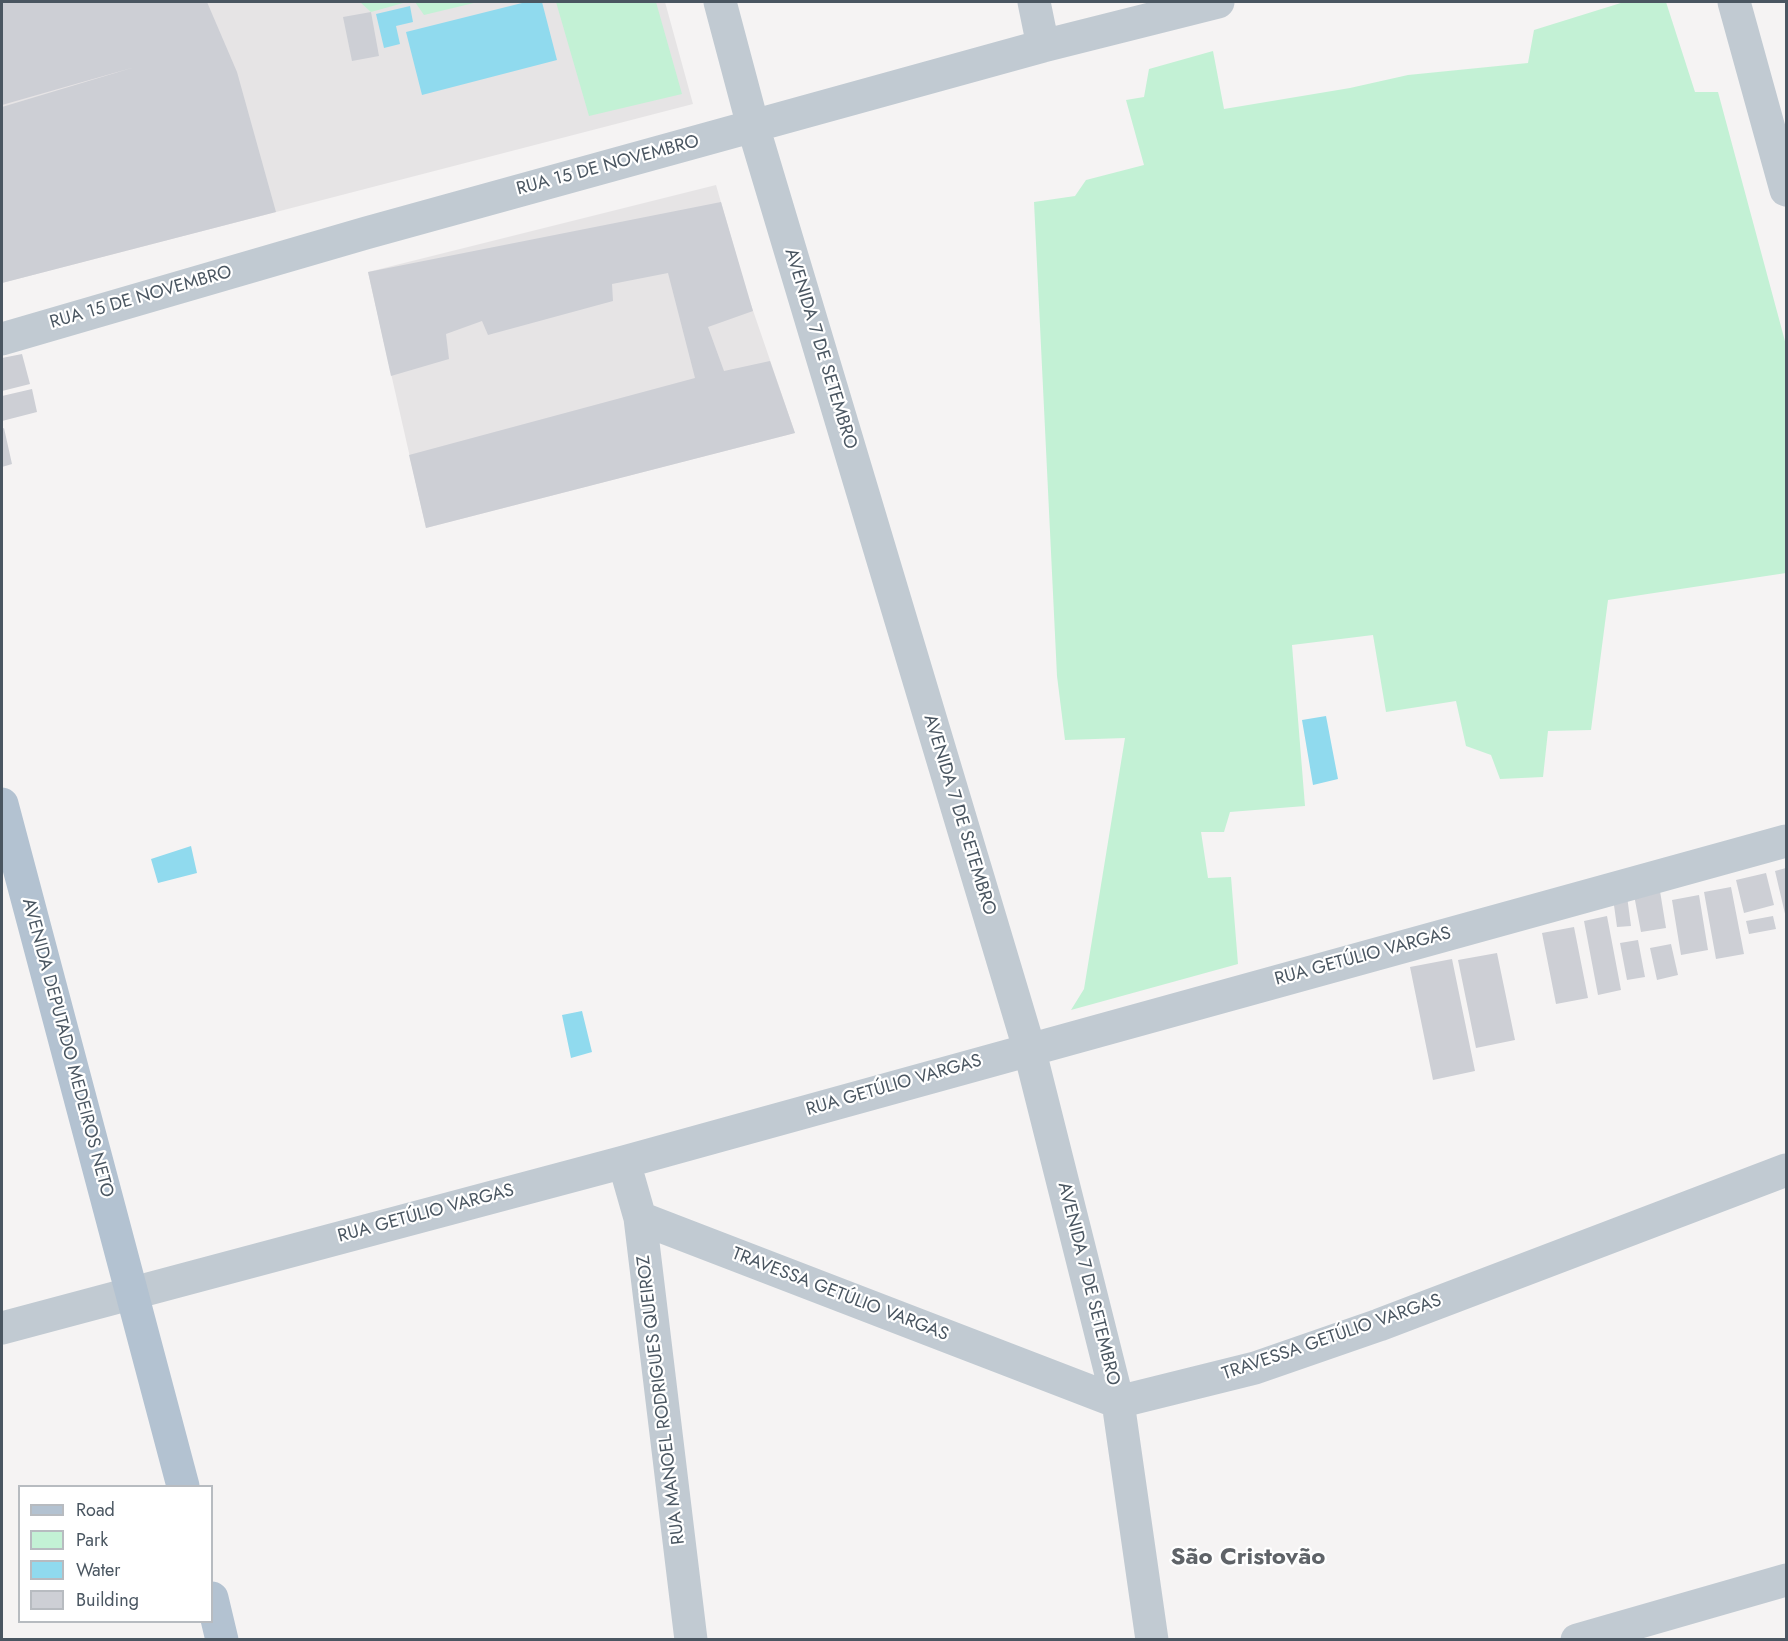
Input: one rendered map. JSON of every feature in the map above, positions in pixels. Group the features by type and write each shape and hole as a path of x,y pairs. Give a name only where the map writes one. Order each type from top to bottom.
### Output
{"main road":[{"name":"AVENIDA DEPUTADO MEDEIROS NETO","path":"2,804 183,1485"},
{"path":"213,1602 222,1640"}],"street":[{"name":"AVENIDA 7 DE SETEMBRO","path":"720,2 753,126 1029,1048 1118,1402 1152,1640"},
{"path":"1034,2 1043,46"},
{"name":"RUA 15 DE NOVEMBRO","path":"2,339 366,233 1043,46 1218,2"},
{"path":"1734,2 1786,190"},
{"name":"RUA GETÚLIO VARGAS","path":"2,1329 624,1162 1029,1048 1786,841"},
{"name":"RUA MANOEL RODRIGUES QUEIROZ","path":"624,1162 640,1218 691,1640"},
{"name":"TRAVESSA GETÚLIO VARGAS","path":"640,1218 1118,1402 1255,1368 1323,1345 1786,1170"},
{"path":"1577,1640 1786,1580"}],"shaded area":[{"path":"2,2 665,2 693,104 2,283"},
{"path":"716,185 747,293 795,433 426,528 368,272"}],"green space":[{"path":"360,2 407,2 371,12"},
{"path":"415,2 478,2 424,15"},
{"path":"556,2 656,2 682,94 589,116"},
{"path":"1624,2 1666,2 1695,92 1718,92 1786,345 1786,573 1608,600 1591,730 1548,731 1543,777 1500,779 1491,755 1466,746 1456,701 1386,712 1373,635 1292,645 1305,806 1230,812 1224,832 1201,832 1208,878 1231,877 1238,964 1071,1010 1084,989 1125,738 1065,740 1057,676 1034,202 1075,196 1086,180 1144,165 1126,100 1144,97 1149,69 1213,51 1224,109 1350,88 1408,75 1528,63 1534,30"}],"water":[{"path":"526,2 542,2 557,60 422,95 406,32"},
{"path":"410,6 413,22 396,26 400,44 384,48 376,14"},
{"path":"1326,716 1338,779 1313,785 1302,720"},
{"path":"191,846 197,873 158,883 151,859"},
{"path":"582,1011 592,1052 571,1058 562,1015"}],"building":[{"path":"2,2 207,2 237,72 276,212 2,283 2,107 135,67 2,105"},
{"path":"371,12 379,56 352,61 343,17"},
{"path":"721,202 753,311 708,327 724,371 770,361 795,433 426,528 409,455 695,378 668,273 612,284 613,301 488,335 482,321 446,334 449,359 391,376 368,272"},
{"path":"22,354 30,384 2,391 2,358"},
{"path":"32,389 37,412 2,421 2,396"},
{"path":"4,428 12,464 2,467 2,429"},
{"path":"1786,868 1786,918 1775,871"},
{"path":"1766,873 1774,905 1744,913 1736,880"},
{"path":"1731,887 1744,954 1716,959 1704,892"},
{"path":"1660,891 1666,928 1641,932 1634,895"},
{"path":"1699,895 1708,950 1681,955 1672,900"},
{"path":"1627,896 1631,926 1617,927 1613,898"},
{"path":"1607,916 1621,990 1598,995 1584,921"},
{"path":"1773,916 1776,929 1749,934 1746,921"},
{"path":"1574,927 1588,998 1556,1004 1542,933"},
{"path":"1638,940 1645,977 1627,980 1620,943"},
{"path":"1671,944 1678,975 1657,980 1650,948"},
{"path":"1497,953 1515,1040 1476,1048 1458,960"},
{"path":"1452,959 1475,1071 1433,1080 1410,967"}],"district":[{"name":"São Cristovão","path":"1248,1558"}]}
